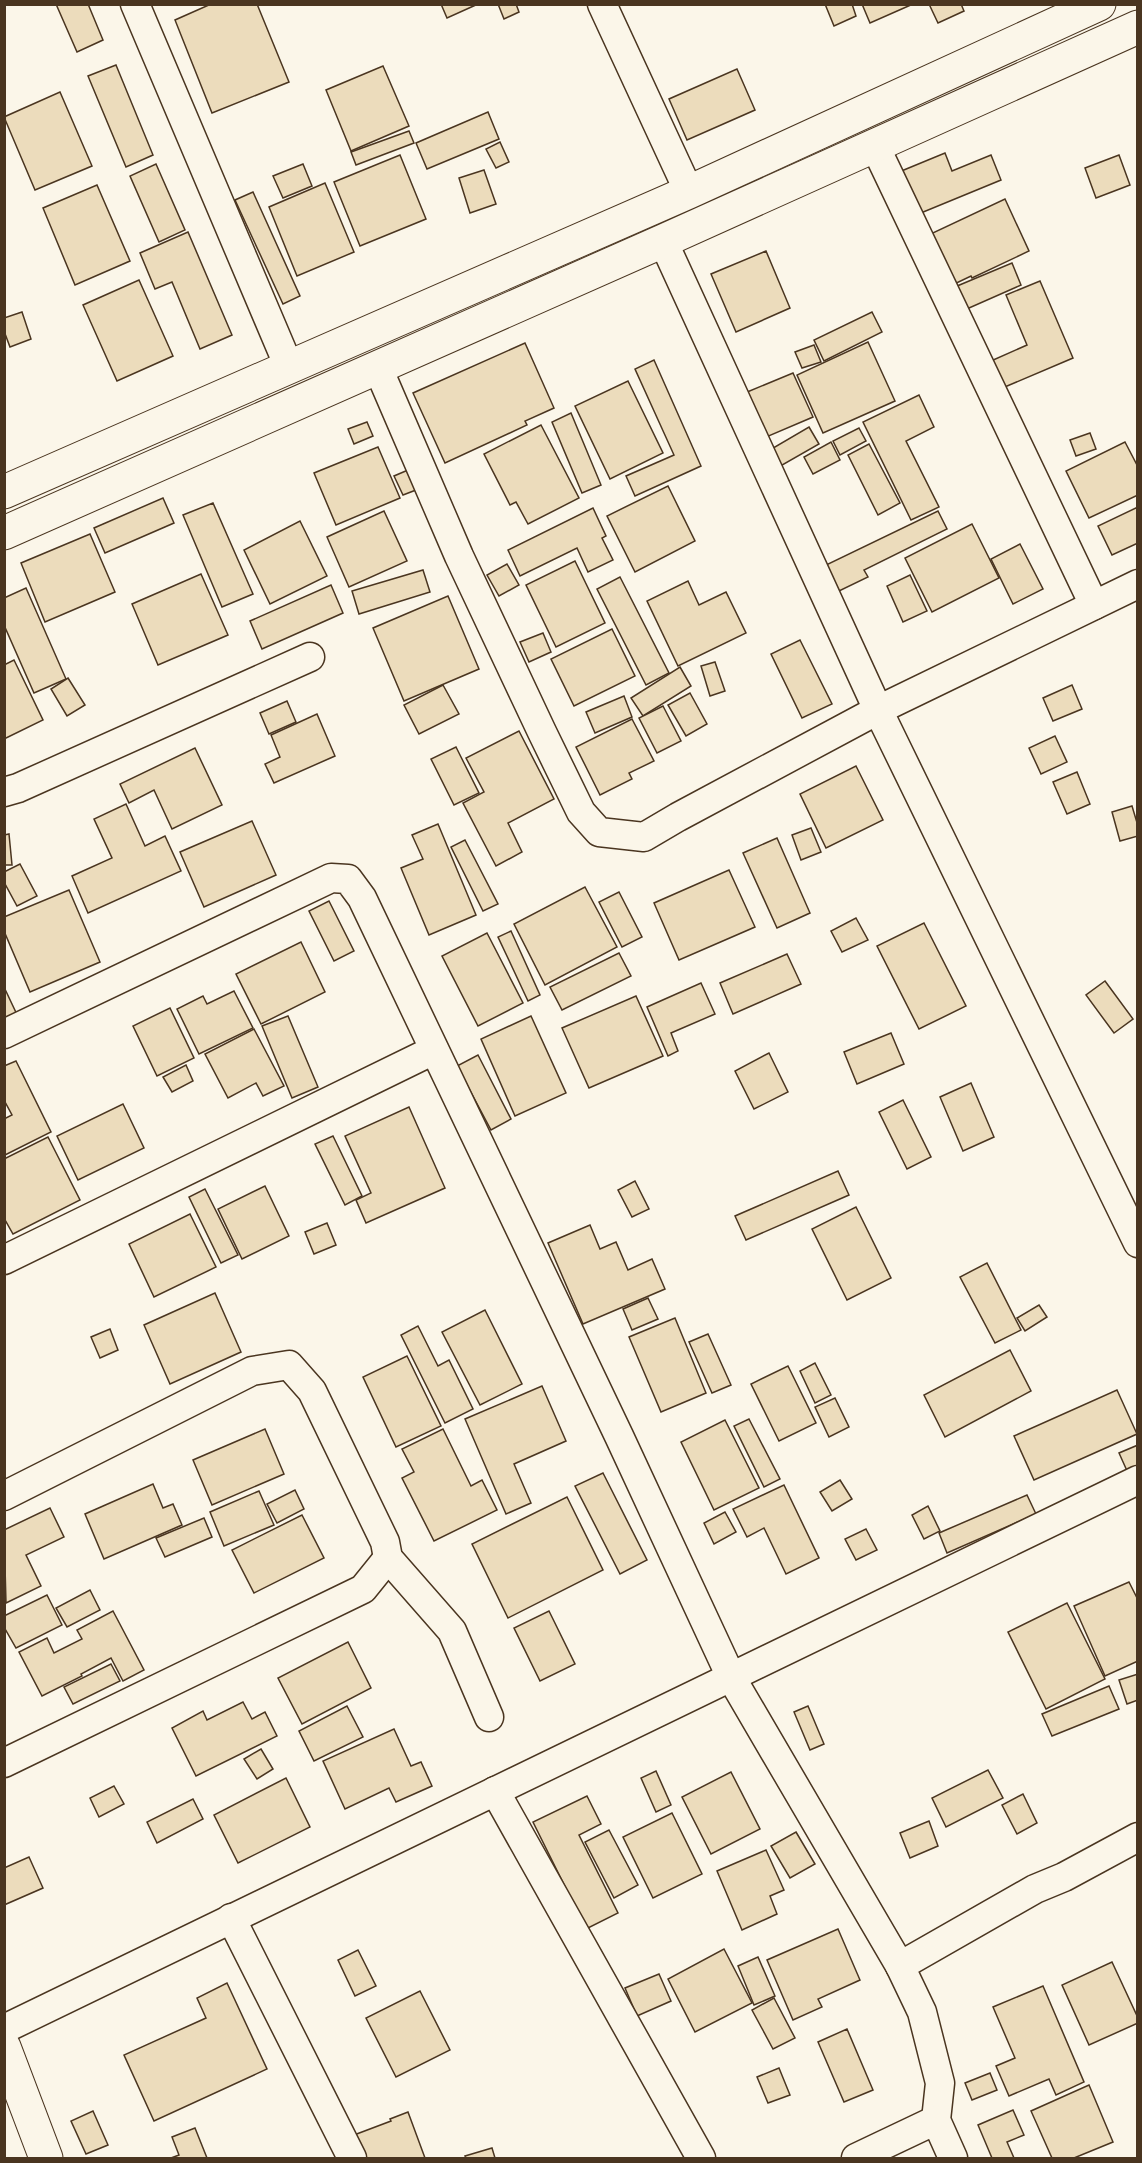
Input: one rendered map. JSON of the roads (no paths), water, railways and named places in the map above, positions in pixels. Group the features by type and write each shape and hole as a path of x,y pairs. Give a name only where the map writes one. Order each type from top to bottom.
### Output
{"main road":[{"path":"4,492 689,192 1099,4"},
{"path":"4,533 663,242 1137,27"},
{"path":"4,2047 46,2158"}],"street":[{"path":"135,4 289,367"},
{"path":"602,4 689,192"},
{"path":"875,146 1094,605"},
{"path":"663,242 878,710 1137,1243"},
{"path":"378,368 459,556 580,812 599,832 644,837 878,710 1137,584"},
{"path":"4,792 18,788 310,657"},
{"path":"4,1034 331,878 348,879 362,898 619,1436 731,1677 900,1966 922,2012 940,2084 936,2120 953,2158"},
{"path":"4,1260 434,1050"},
{"path":"4,1496 252,1371 289,1365 312,1391 385,1542 387,1558 452,1631 489,1718"},
{"path":"4,2029 1137,1480"},
{"path":"4,1763 363,1589 387,1558"},
{"path":"495,1791 701,2158"},
{"path":"900,1966 1035,1889 1064,1877 1137,1837"},
{"path":"231,1918 351,2158"},
{"path":"855,2158 936,2120"}]}
